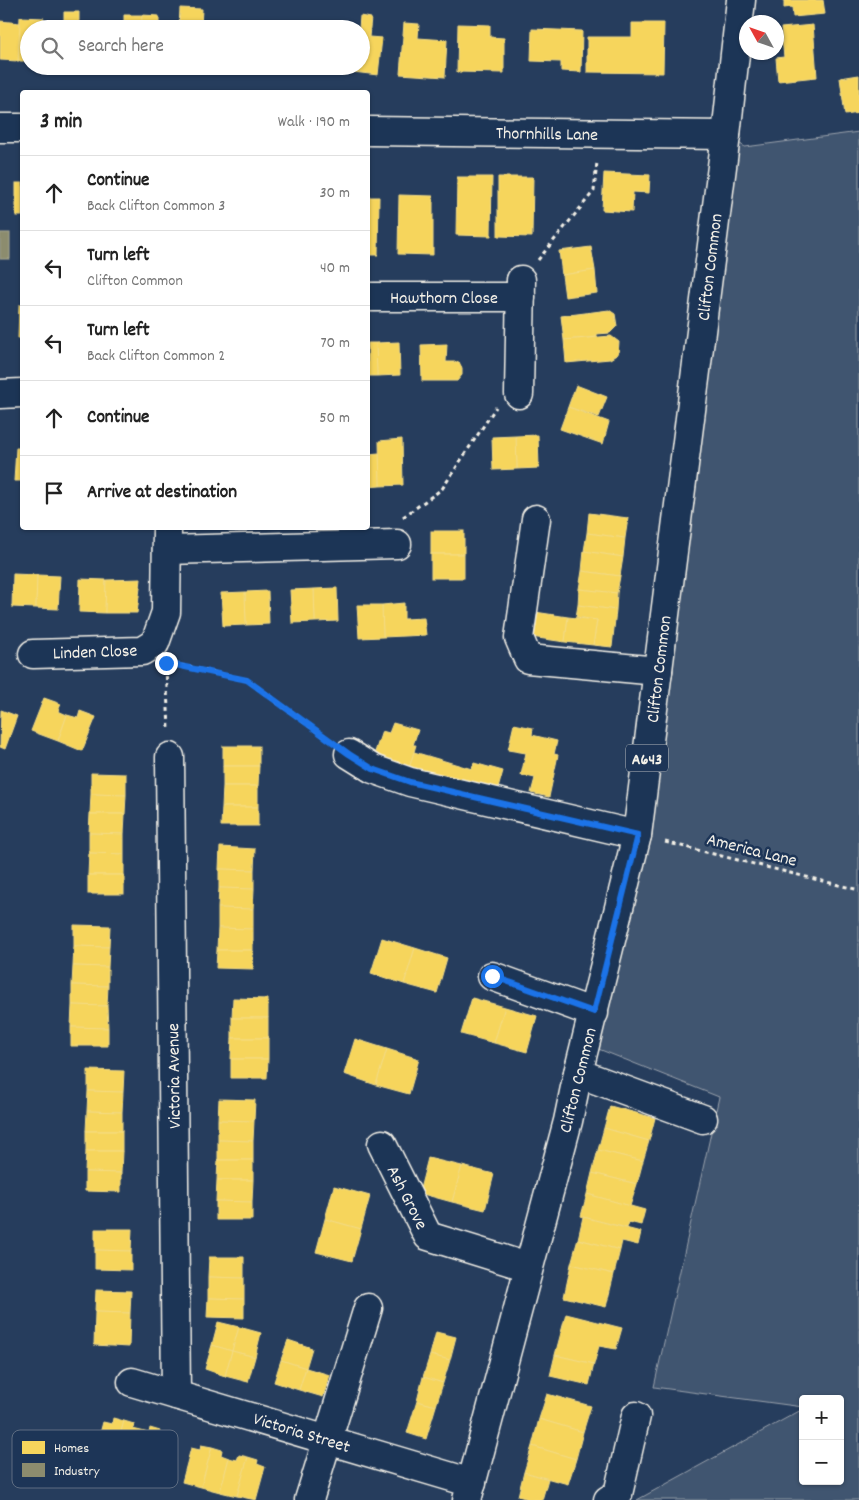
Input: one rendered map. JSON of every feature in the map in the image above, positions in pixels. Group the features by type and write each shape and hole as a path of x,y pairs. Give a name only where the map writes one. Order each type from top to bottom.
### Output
{"street":[{"name":"Clifton Common","path":"470,1491 568,1121 578,1073 638,835 726,135 741,0"},
{"path":"0,128 20,128"},
{"name":"Thornhills Lane","path":"370,131 726,135"},
{"name":"Hawthorn Close","path":"370,297 521,288 519,394"},
{"path":"0,394 20,393"},
{"path":"536,519 519,638 528,660 658,671"},
{"path":"167,539 397,544"},
{"name":"Linden Close","path":"32,654 142,651 155,643 166,612 167,539"},
{"path":"349,754 373,769 410,782 638,835"},
{"name":"Victoria Avenue","path":"170,757 176,1395"},
{"path":"492,976 594,1012"},
{"path":"578,1073 703,1119"},
{"name":"Ash Grove","path":"382,1144 428,1236 528,1267"},
{"path":"310,1500 368,1308"},
{"name":"Victoria Street","path":"132,1382 328,1440 470,1491"},
{"path":"608,1500 618,1494 636,1416"}],"path":[{"path":"521,288 594,191 600,134"},
{"path":"397,544 401,518 442,489 500,400 519,394"},
{"path":"170,757 166,663 247,680 349,754"},
{"name":"America Lane","path":"638,835 859,890"}],"shaded area":[{"path":"859,132 859,1500 637,1500 799,1411 799,1485 844,1485 844,1395 799,1395 799,1406 654,1387 719,1097 586,1044 612,938 726,135 745,147"}],"building: Homes":[{"path":"784,0 823,0 825,14 793,17 792,7 784,8"},
{"path":"180,8 202,9 201,20 179,20"},
{"path":"64,12 79,12 79,20 64,20"},
{"path":"124,15 142,15 142,20 124,20"},
{"path":"142,15 159,16 159,20 142,20"},
{"path":"360,16 371,18 370,28 370,20 360,20"},
{"path":"20,17 44,18 44,20 20,20 20,61 18,61"},
{"path":"0,21 20,23 18,61 0,60"},
{"path":"404,23 419,24 418,38 447,40 445,77 400,74"},
{"path":"632,23 664,23 663,73 587,72 587,37 632,37"},
{"path":"458,24 490,25 490,37 504,38 504,73 457,72"},
{"path":"813,25 817,77 778,81 776,60 784,60 784,28"},
{"path":"532,29 582,31 581,72 561,71 561,62 531,61"},
{"path":"370,37 382,38 378,75 370,74"},
{"path":"859,75 859,113 845,115 840,78"},
{"path":"604,173 650,175 649,193 633,192 632,212 602,210"},
{"path":"457,177 492,177 491,236 456,235"},
{"path":"498,177 533,177 532,237 498,236"},
{"path":"16,183 20,183 20,216 16,216"},
{"path":"399,195 433,196 433,255 398,254"},
{"path":"370,197 379,197 378,255 370,255"},
{"path":"591,247 595,270 562,275 559,251"},
{"path":"595,270 597,293 565,297 562,275"},
{"path":"19,305 20,305 20,338 18,338"},
{"path":"609,310 615,314 617,326 610,333 597,334 597,337 564,340 561,316"},
{"path":"611,336 619,342 618,354 610,359 566,363 564,340"},
{"path":"399,342 400,375 377,376 376,343"},
{"path":"370,343 376,343 377,376 370,376"},
{"path":"447,344 446,362 459,362 462,368 462,375 457,381 422,381 421,345"},
{"path":"576,385 607,397 599,417 568,407"},
{"path":"568,407 609,422 603,444 560,429"},
{"path":"538,435 539,468 517,469 516,436"},
{"path":"516,436 517,469 493,470 492,437"},
{"path":"402,439 403,485 380,486 379,441"},
{"path":"16,448 20,448 20,481 14,481"},
{"path":"379,453 380,486 370,487 370,454"},
{"path":"589,513 628,518 625,538 587,533"},
{"path":"431,531 464,531 464,554 431,554"},
{"path":"587,533 625,538 623,557 584,551"},
{"path":"584,551 623,557 620,576 582,571"},
{"path":"431,554 464,554 464,578 431,578"},
{"path":"582,571 620,576 617,593 579,589"},
{"path":"13,574 37,575 36,608 12,607"},
{"path":"37,575 60,576 58,609 36,608"},
{"path":"80,579 106,580 105,613 79,612"},
{"path":"141,579 137,613 105,613 106,580"},
{"path":"337,588 338,621 315,622 314,589"},
{"path":"314,589 315,622 292,623 290,590"},
{"path":"579,589 617,593 616,610 578,605"},
{"path":"268,591 269,624 246,625 245,592"},
{"path":"245,592 246,625 223,626 221,593"},
{"path":"404,603 404,619 424,618 426,635 383,637 382,605"},
{"path":"357,605 382,605 383,637 359,638"},
{"path":"578,605 616,610 612,647 593,645 597,620 576,617"},
{"path":"535,612 568,617 565,642 531,637"},
{"path":"568,617 597,620 593,645 565,642"},
{"path":"44,698 61,704 58,711 67,715 58,741 31,731"},
{"path":"1,710 17,716 5,749 0,747"},
{"path":"80,711 96,717 82,751 58,741 67,715 78,718"},
{"path":"393,723 418,730 413,745 416,745 408,772 372,761 382,731 389,733"},
{"path":"514,724 533,728 532,735 557,741 554,754 558,755 549,797 531,793 535,778 521,775 526,753 508,750"},
{"path":"223,746 259,746 259,766 223,766"},
{"path":"414,752 472,769 474,763 503,771 495,799 408,772"},
{"path":"223,766 259,766 258,786 223,786"},
{"path":"91,773 126,774 126,795 91,794"},
{"path":"223,786 258,786 258,807 222,807"},
{"path":"91,794 126,795 125,814 90,814"},
{"path":"222,807 258,807 258,826 221,826"},
{"path":"90,814 125,814 124,834 89,833"},
{"path":"89,833 124,834 124,854 89,853"},
{"path":"220,847 255,849 254,870 219,869"},
{"path":"89,853 124,854 124,875 88,875"},
{"path":"219,869 254,870 254,889 219,888"},
{"path":"88,875 124,875 124,894 88,894"},
{"path":"219,888 254,889 253,909 218,908"},
{"path":"218,908 253,909 253,929 218,928"},
{"path":"74,925 110,926 109,947 74,946"},
{"path":"218,928 253,929 253,950 217,950"},
{"path":"382,938 415,948 404,984 371,973"},
{"path":"74,946 109,947 108,967 73,966"},
{"path":"415,948 447,958 437,993 404,984"},
{"path":"217,950 253,950 253,969 216,968"},
{"path":"73,966 108,967 108,986 72,985"},
{"path":"72,985 108,986 107,1006 72,1005"},
{"path":"233,998 268,999 268,1018 232,1018"},
{"path":"472,998 505,1007 494,1043 461,1034"},
{"path":"72,1005 107,1006 108,1028 71,1027"},
{"path":"505,1007 537,1016 527,1052 494,1043"},
{"path":"232,1018 268,1018 268,1038 232,1038"},
{"path":"71,1027 108,1028 108,1046 71,1046"},
{"path":"232,1038 268,1038 268,1059 231,1059"},
{"path":"355,1039 387,1049 376,1085 344,1074"},
{"path":"387,1049 419,1059 409,1094 376,1085"},
{"path":"231,1059 268,1059 267,1078 231,1078"},
{"path":"88,1070 124,1071 123,1092 88,1091"},
{"path":"88,1091 123,1092 122,1112 87,1111"},
{"path":"219,1099 255,1100 254,1121 218,1120"},
{"path":"610,1106 655,1118 649,1141 604,1128"},
{"path":"87,1111 122,1112 122,1131 86,1131"},
{"path":"218,1120 254,1121 253,1141 218,1140"},
{"path":"604,1128 649,1141 643,1161 598,1150"},
{"path":"86,1131 122,1131 122,1151 86,1151"},
{"path":"218,1140 253,1141 253,1160 218,1160"},
{"path":"598,1150 643,1161 637,1184 592,1173"},
{"path":"86,1151 122,1151 121,1173 85,1172"},
{"path":"428,1158 462,1166 452,1202 419,1193"},
{"path":"218,1160 253,1160 253,1180 217,1180"},
{"path":"462,1166 494,1174 485,1210 452,1202"},
{"path":"85,1172 121,1173 121,1192 85,1191"},
{"path":"592,1173 637,1184 630,1206 587,1194"},
{"path":"217,1180 253,1180 252,1202 216,1201"},
{"path":"334,1186 370,1196 361,1229 325,1219"},
{"path":"587,1194 645,1210 641,1225 629,1222 627,1228 581,1216"},
{"path":"216,1201 252,1202 252,1220 216,1220"},
{"path":"583,1217 641,1232 638,1245 622,1241 620,1250 578,1239"},
{"path":"325,1219 361,1229 352,1261 316,1252"},
{"path":"95,1229 132,1229 131,1251 95,1250"},
{"path":"578,1239 620,1250 614,1274 571,1264"},
{"path":"95,1250 131,1251 131,1270 95,1269"},
{"path":"209,1257 244,1257 244,1278 208,1277"},
{"path":"571,1264 614,1274 606,1307 564,1297"},
{"path":"208,1277 244,1278 244,1299 208,1298"},
{"path":"96,1290 131,1291 130,1313 95,1312"},
{"path":"208,1298 244,1299 244,1318 207,1317"},
{"path":"95,1312 130,1313 129,1347 94,1345"},
{"path":"566,1314 622,1328 616,1349 599,1346 594,1364 555,1355"},
{"path":"218,1322 239,1327 232,1351 212,1345"},
{"path":"239,1327 261,1333 255,1357 232,1351"},
{"path":"436,1332 456,1337 450,1360 430,1355"},
{"path":"288,1340 312,1348 306,1368 281,1360"},
{"path":"212,1345 232,1351 225,1376 205,1369"},
{"path":"232,1351 255,1357 248,1382 225,1376"},
{"path":"430,1355 450,1360 443,1383 423,1377"},
{"path":"555,1355 594,1364 589,1385 550,1376"},
{"path":"281,1360 306,1368 299,1390 274,1382"},
{"path":"306,1368 330,1375 323,1397 299,1390"},
{"path":"423,1377 443,1383 436,1406 417,1401"},
{"path":"547,1394 591,1406 583,1432 539,1419"},
{"path":"417,1401 436,1406 426,1439 407,1433"},
{"path":"113,1418 124,1421 122,1430 101,1430 103,1422 112,1424"},
{"path":"539,1419 583,1432 576,1459 532,1446"},
{"path":"124,1421 134,1424 133,1429 137,1430 122,1430"},
{"path":"201,1445 212,1447 201,1487 182,1482 191,1448 200,1450"},
{"path":"532,1446 576,1459 568,1484 524,1472"},
{"path":"212,1447 222,1450 221,1455 229,1458 220,1492 201,1487"},
{"path":"239,1455 248,1457 237,1496 220,1492 229,1458 237,1460"},
{"path":"248,1457 258,1460 257,1464 265,1467 256,1500 237,1496"},
{"path":"524,1472 548,1479 542,1500 532,1500 518,1496"}],"building: Industry":[{"path":"0,233 10,233 10,259 0,259"}],"route":[{"path":"166,663 247,680 349,754 373,769 410,782 638,835 594,1012 492,976"}]}
